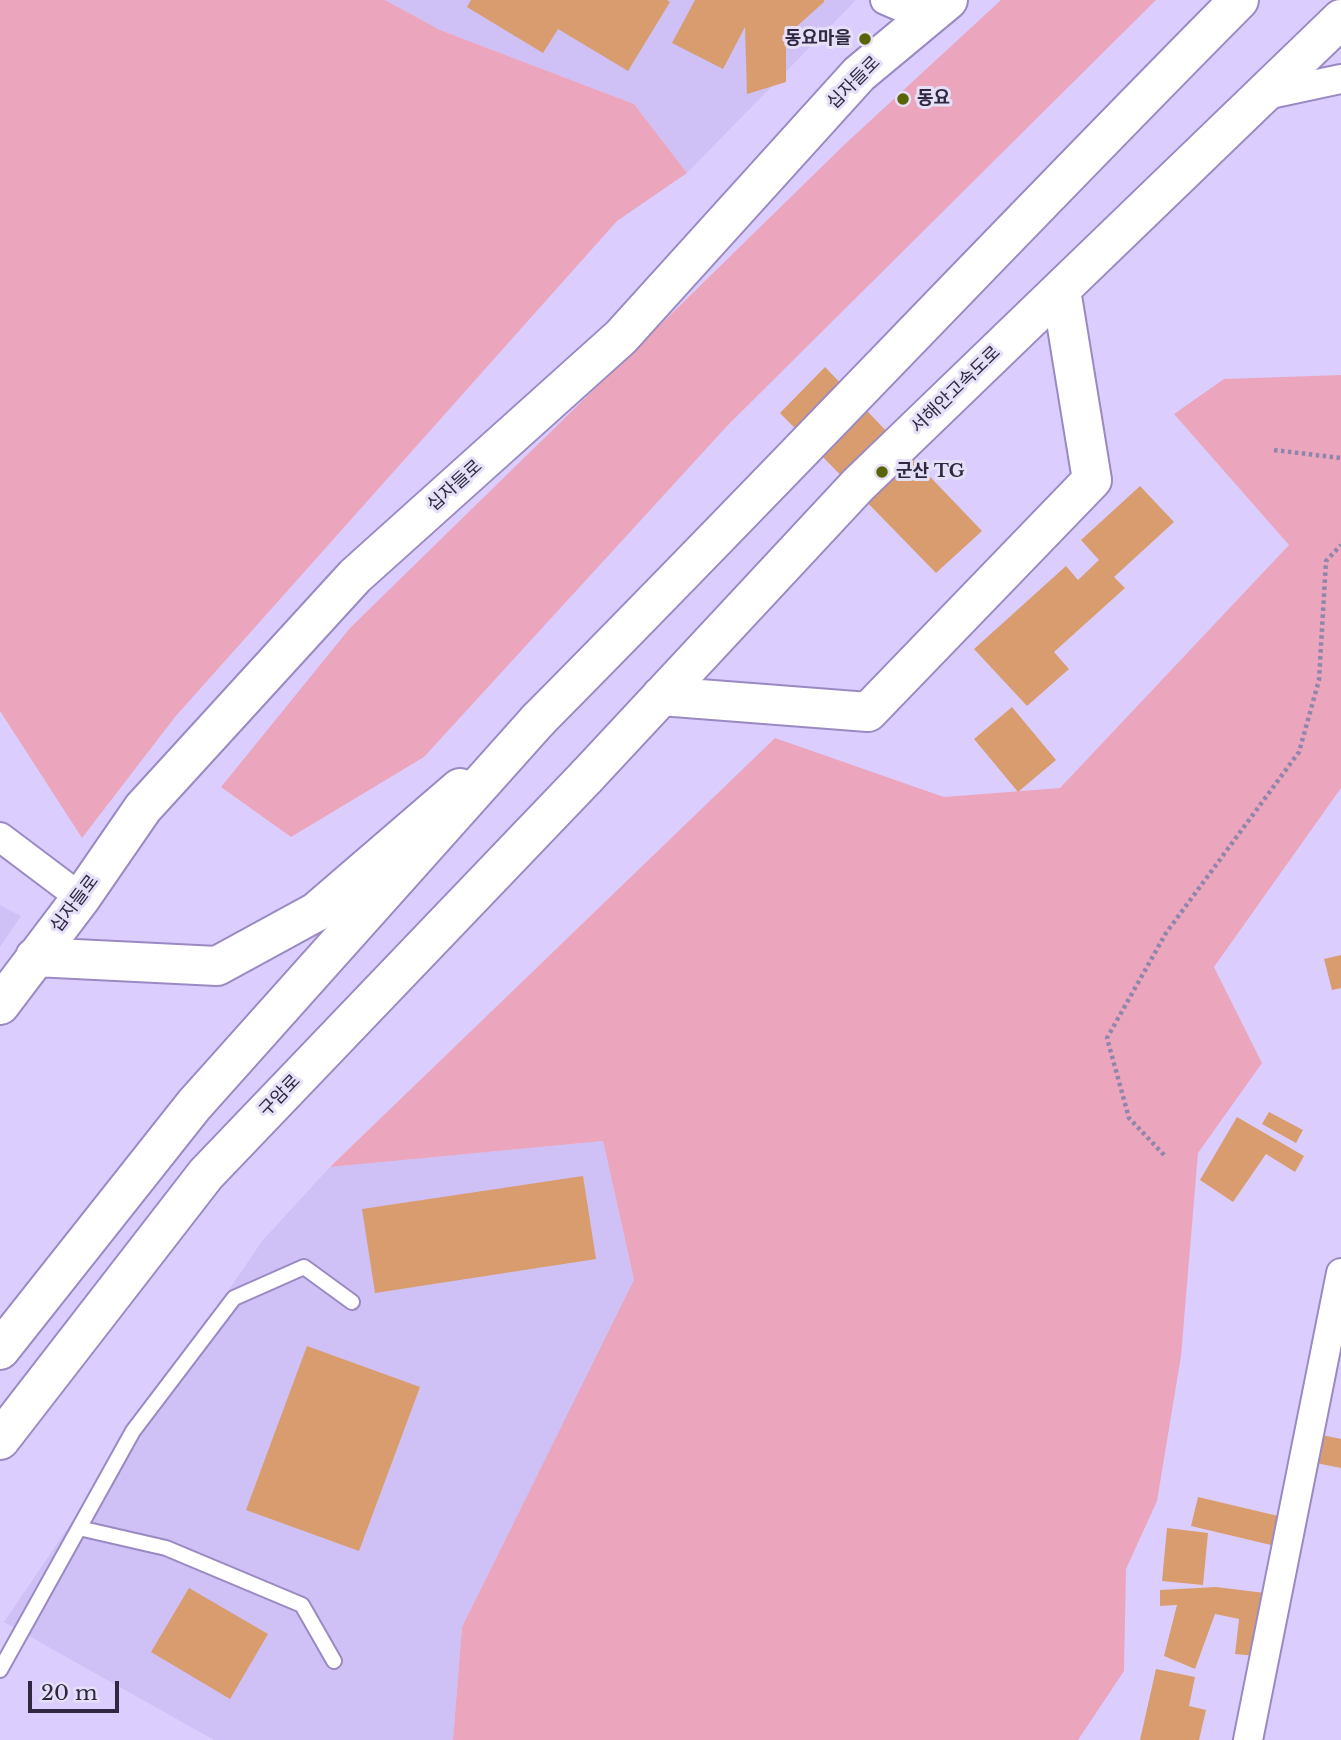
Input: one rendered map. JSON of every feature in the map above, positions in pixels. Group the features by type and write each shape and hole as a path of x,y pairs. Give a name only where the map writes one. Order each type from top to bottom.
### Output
{"main road":[{"path":"0,1350 194,1105 538,720 744,512 1044,197 1239,0"},
{"name":"십자들로","path":"0,1005 81,898 143,808 355,576 621,337 859,74 937,9"},
{"name":"서해안고속도로","path":"587,776 858,485 1341,19"},
{"path":"661,696 868,712 1092,480 1060,289"},
{"path":"35,957 216,966 316,912 538,720"},
{"name":"구암로","path":"0,1440 206,1174 587,776"}],"street":[{"path":"885,0 937,9"},
{"path":"1261,96 1341,79"},
{"path":"0,836 81,898"},
{"path":"1248,1740 1341,1273"}],"lane":[{"path":"0,1670 133,1431 234,1298 304,1268 352,1302"},
{"path":"79,1528 166,1548 302,1605 334,1661"}],"path":[{"path":"1274,450 1341,458"},
{"path":"1164,1155 1129,1118 1107,1038 1166,933 1299,752 1319,680 1326,561 1341,545"}],"shaded area":[{"path":"0,0 385,0 440,30 634,104 687,173 617,221 175,717 82,838 0,711"},
{"path":"385,0 856,0 687,173 634,104 440,30"},
{"path":"1001,0 1156,0 728,425 424,757 291,837 221,787 350,628 844,145"},
{"path":"1341,375 1341,788 1214,967 1262,1063 1198,1153 1181,1356 1157,1501 1126,1569 1124,1671 1078,1740 453,1740 462,1627 634,1280 603,1141 330,1167 775,738 944,797 1060,788 1289,545 1174,414 1224,379"},
{"path":"0,905 21,916 0,947"},
{"path":"603,1141 634,1281 462,1627 453,1740 214,1740 4,1622 262,1241 330,1167"}],"building":[{"path":"471,0 670,2 628,71 558,29 543,53 467,7"},
{"path":"695,0 824,2 786,36 786,82 747,94 745,27 723,69 672,43"},
{"name":"군산 TG","path":"825,367 982,531 936,573 780,413"},
{"path":"1140,486 1174,522 1114,577 1125,588 1054,652 1069,669 1027,706 974,649 1066,566 1078,580 1099,560 1081,540"},
{"path":"1012,707 1056,760 1018,792 974,739"},
{"path":"1341,955 1341,988 1332,990 1324,959"},
{"path":"1269,1112 1303,1130 1296,1143 1262,1124"},
{"path":"1237,1117 1304,1156 1295,1172 1266,1154 1233,1202 1200,1180"},
{"path":"583,1176 596,1259 375,1293 362,1209"},
{"path":"307,1346 420,1387 359,1551 246,1510"},
{"path":"1322,1435 1341,1439 1341,1468 1316,1463"},
{"path":"1198,1497 1278,1516 1271,1545 1191,1526"},
{"path":"1167,1528 1208,1533 1203,1585 1162,1581"},
{"path":"1216,1587 1265,1593 1257,1656 1235,1654 1239,1619 1215,1614 1195,1669 1164,1656 1177,1605 1160,1606 1160,1590"},
{"path":"189,1588 268,1634 230,1699 151,1652"},
{"path":"1156,1669 1195,1677 1189,1706 1206,1710 1199,1740 1140,1740"}],"place":[{"name":"동요마을","path":"865,39"},
{"name":"동요","path":"903,99"},
{"name":"군산 TG","path":"882,472"}]}
